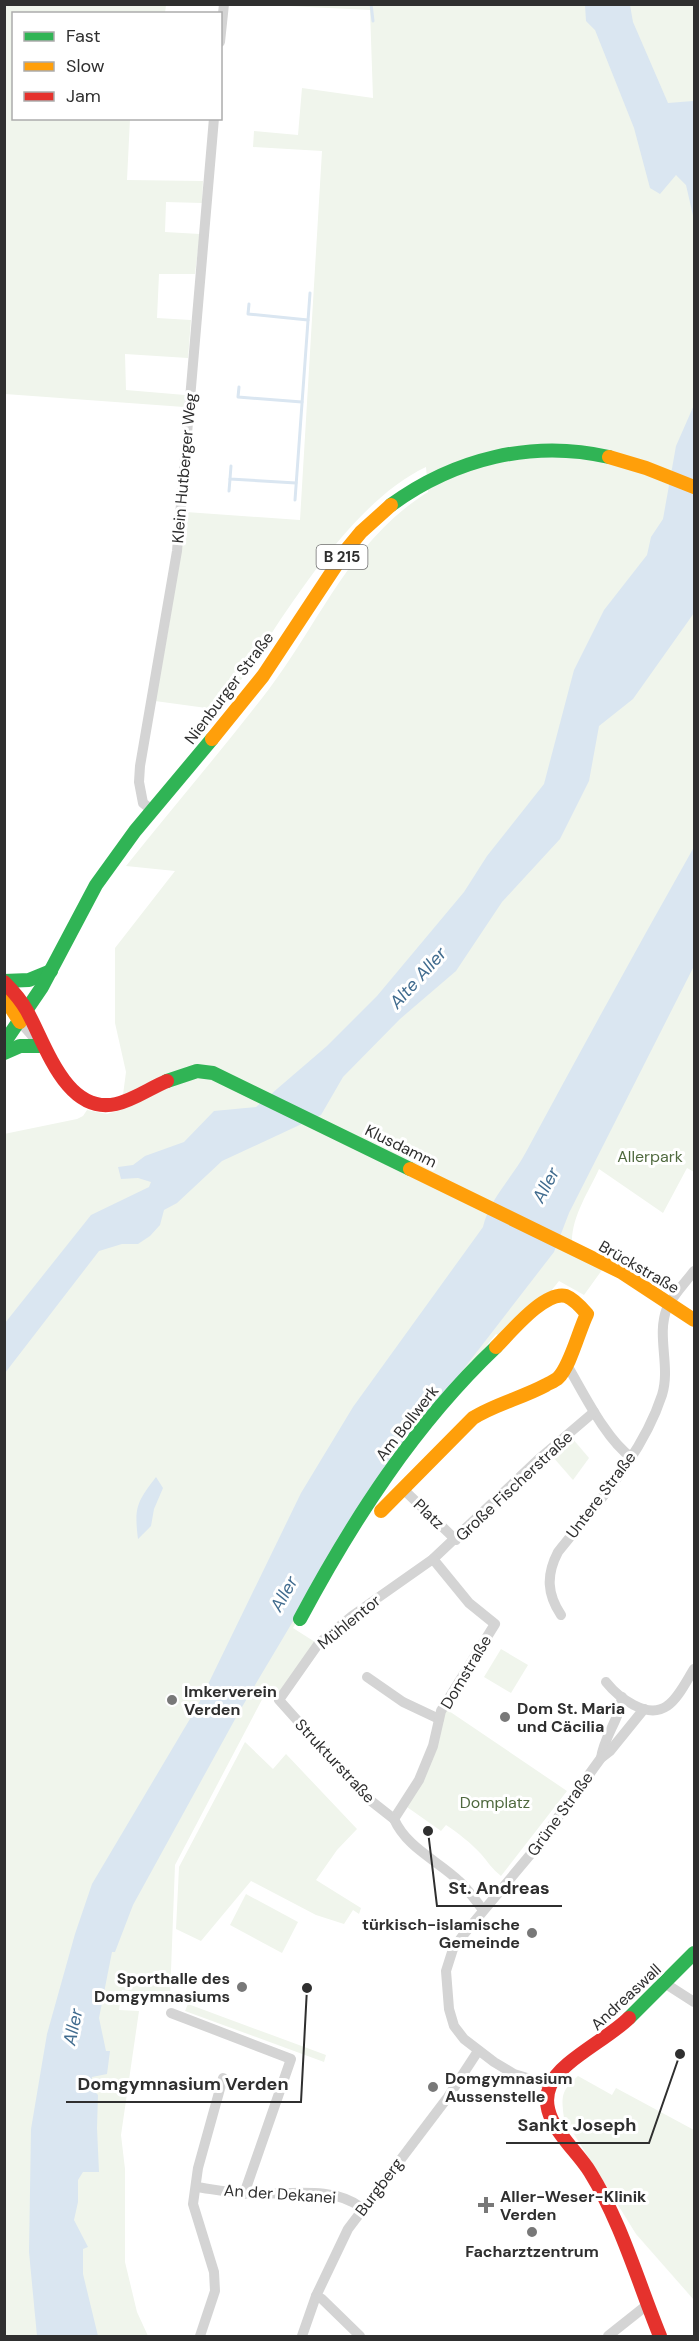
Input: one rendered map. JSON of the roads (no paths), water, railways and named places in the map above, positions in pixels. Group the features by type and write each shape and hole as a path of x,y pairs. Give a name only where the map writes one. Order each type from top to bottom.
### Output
{"main road":[{"name":"Nienburger Straße","path":"4,1043 24,1017 52,970 95,886 118,853 247,697 272,663 316,591 361,533 409,492 443,473 489,458 543,450 594,453 694,487"},
{"path":"4,981 23,983 35,980 52,970"},
{"path":"4,981 24,1017"},
{"path":"4,997 24,1017"},
{"name":"Klusdamm","path":"24,1017 78,1096 98,1105 119,1104 190,1071 205,1070 565,1246"},
{"path":"4,1053 20,1046 44,1048"},
{"name":"Brückstraße","path":"565,1246 621,1272 670,1302 694,1320"},
{"name":"Am Bollwerk","path":"300,1619 376,1491 413,1442 482,1358 533,1311 555,1296 566,1295 587,1314 578,1332 567,1365"},
{"path":"381,1511 473,1418 486,1410 523,1397 558,1378 567,1365"},
{"name":"Andreaswall","path":"550,2085 559,2071 617,2030 666,1984 694,1953"},
{"path":"550,2085 547,2099 550,2115 595,2182 660,2337"}],"street":[{"path":"222,23 224,4"},
{"name":"Klein Hutberger Weg","path":"153,811 143,803 139,783 140,766 177,551 214,120"},
{"path":"670,1302 694,1271"},
{"name":"Untere Straße","path":"561,1616 553,1603 549,1586 549,1575 554,1560 632,1458 662,1395 665,1372 662,1337 664,1318 670,1302"},
{"path":"567,1365 594,1412 624,1452 632,1458"},
{"name":"Große Fischerstraße","path":"433,1559 540,1458 594,1412"},
{"name":"Platz","path":"403,1489 456,1539"},
{"name":"Domstraße","path":"394,1819 418,1780 433,1746 441,1711 495,1624 469,1603 433,1559"},
{"name":"Mühlentor","path":"279,1700 319,1643 352,1616 433,1559"},
{"path":"606,1682 622,1697 644,1709 659,1709 669,1706 694,1669"},
{"path":"367,1677 403,1702 439,1719"},
{"path":"601,1758 603,1746 620,1712 622,1697"},
{"name":"Strukturstraße","path":"279,1700 366,1797 394,1819 409,1842 460,1881 483,1910"},
{"path":"601,1758 610,1751 644,1709"},
{"name":"Grüne Straße","path":"550,2085 514,2074 478,2051 464,2039 454,2026 449,2009 446,1971 453,1949 535,1849 601,1758"},
{"path":"666,1984 694,2002"},
{"path":"171,2013 291,2059 244,2194"},
{"name":"Burgberg","path":"302,2337 316,2296 348,2229 448,2097 478,2051"},
{"path":"200,2337 215,2291 214,2272 193,2204 198,2168 223,2078"},
{"name":"An der Dekanei","path":"196,2187 244,2194 324,2194 362,2208"},
{"path":"316,2296 322,2299 360,2337"},
{"path":"608,2337 647,2306"}],"water":[{"path":"585,5 630,5 633,22 668,103 693,101 694,220 686,185 676,175 660,194 650,188 634,128 595,30 586,21"},
{"name":"Alte Aller","path":"694,405 694,613 633,699 599,726 589,781 560,839 502,902 456,971 400,1019 343,1077 321,1115 222,1161 177,1203 164,1210 160,1225 138,1244 122,1244 99,1251 5,1373 5,1323 91,1215 149,1187 151,1182 138,1178 121,1179 118,1167 133,1165 145,1156 184,1142 214,1111 256,1107 327,1046 377,996 464,892 487,856 544,784 574,670 604,610 647,555 651,537 663,519 676,446"},
{"name":"Aller","path":"694,847 694,966 569,1213 554,1252 452,1384 308,1596 239,1712 133,1905 115,1952 112,1952 99,2018 106,2051 110,2051 107,2074 92,2077 90,2087 98,2095 99,2172 83,2172 78,2180 78,2202 74,2220 88,2247 83,2249 83,2274 98,2336 37,2336 29,2252 31,2129 47,2034 75,1934 92,1884 197,1707 301,1493 353,1407 483,1227 490,1207 521,1161"},
{"path":"156,1477 163,1488 154,1509 151,1526 138,1539 136,1519 138,1505"}],"waterway":[{"path":"371,4 373,21"},
{"path":"295,500 310,293"},
{"path":"249,304 248,314 308,320"},
{"path":"239,387 238,397 302,402"},
{"path":"231,466 230,479 296,483"},
{"path":"229,491 230,479"}],"place":[{"name":"Imkerverein Verden","path":"172,1700"},
{"name":"Dom St. Maria und Cäcilia","path":"505,1717"},
{"name":"St. Andreas","path":"428,1831"},
{"name":"türkisch-islamische Gemeinde","path":"532,1933"},
{"name":"Sporthalle des Domgymnasiums","path":"242,1987"},
{"name":"Domgymnasium Verden","path":"307,1988"},
{"name":"Sankt Joseph","path":"680,2054"},
{"name":"Domgymnasium Aussenstelle","path":"433,2087"},
{"name":"Aller-Weser-Klinik Verden","path":"486,2205"},
{"name":"Facharztzentrum","path":"532,2232"}],"park label":[{"name":"Allerpark","path":"650,1156"},
{"name":"Domplatz","path":"495,1802"}]}
